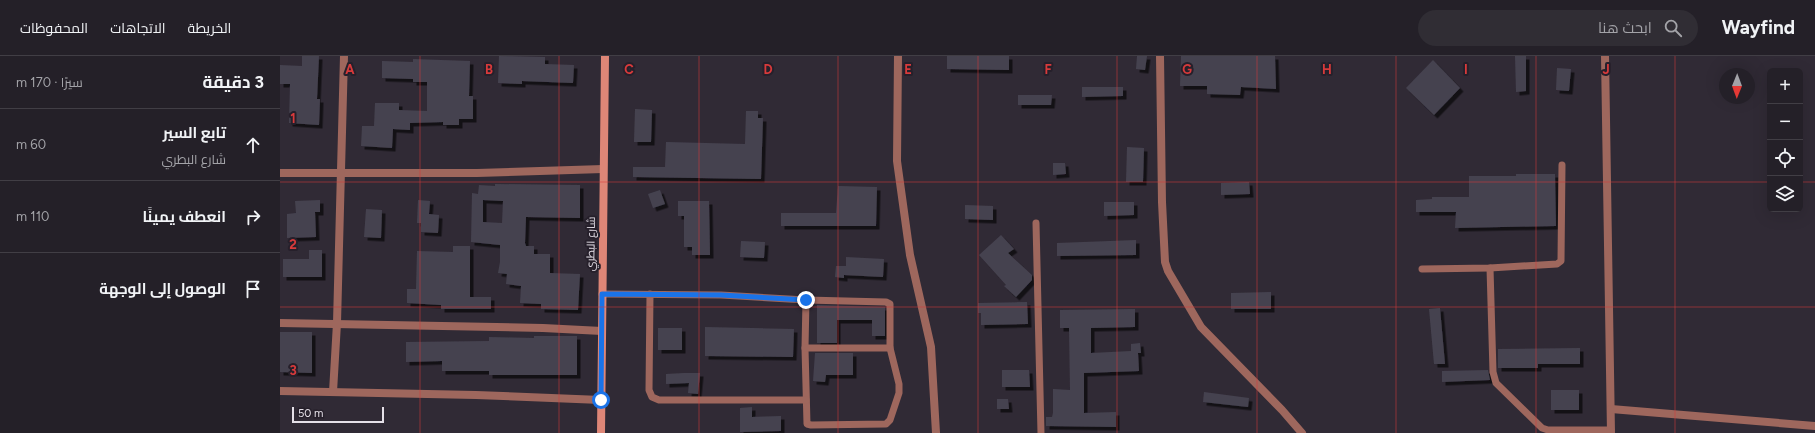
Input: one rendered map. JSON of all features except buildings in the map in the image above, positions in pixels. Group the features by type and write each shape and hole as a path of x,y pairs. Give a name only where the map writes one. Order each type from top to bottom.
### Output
{"main road":[{"name":"شارع البطري","path":"601,433 605,56"}],"street":[{"path":"333,392 337,323 344,56"},
{"path":"898,56 897,161 910,256 931,347 936,433"},
{"path":"1160,56 1162,202 1165,262 1168,271 1201,327 1282,410 1302,433"},
{"path":"1605,56 1611,408 1610,432"},
{"path":"280,173 477,173 603,170"},
{"path":"280,323 337,323 602,331"},
{"path":"280,391 476,395 601,400"},
{"path":"1611,408 1815,426"}],"lane":[{"path":"1422,269 1490,268 1557,264 1561,261 1562,165"},
{"path":"1036,223 1041,433"},
{"path":"1490,268 1493,372 1496,383 1542,428 1548,430 1610,432"},
{"path":"602,294 721,295 806,300 886,302 890,304 890,348 899,384 899,393 890,420 886,424 807,424 805,348 806,300"},
{"path":"650,294 650,390 652,397 659,400 806,400"},
{"path":"805,348 890,348"}],"route":[{"path":"601,400 602,294 721,295 806,300"}]}
